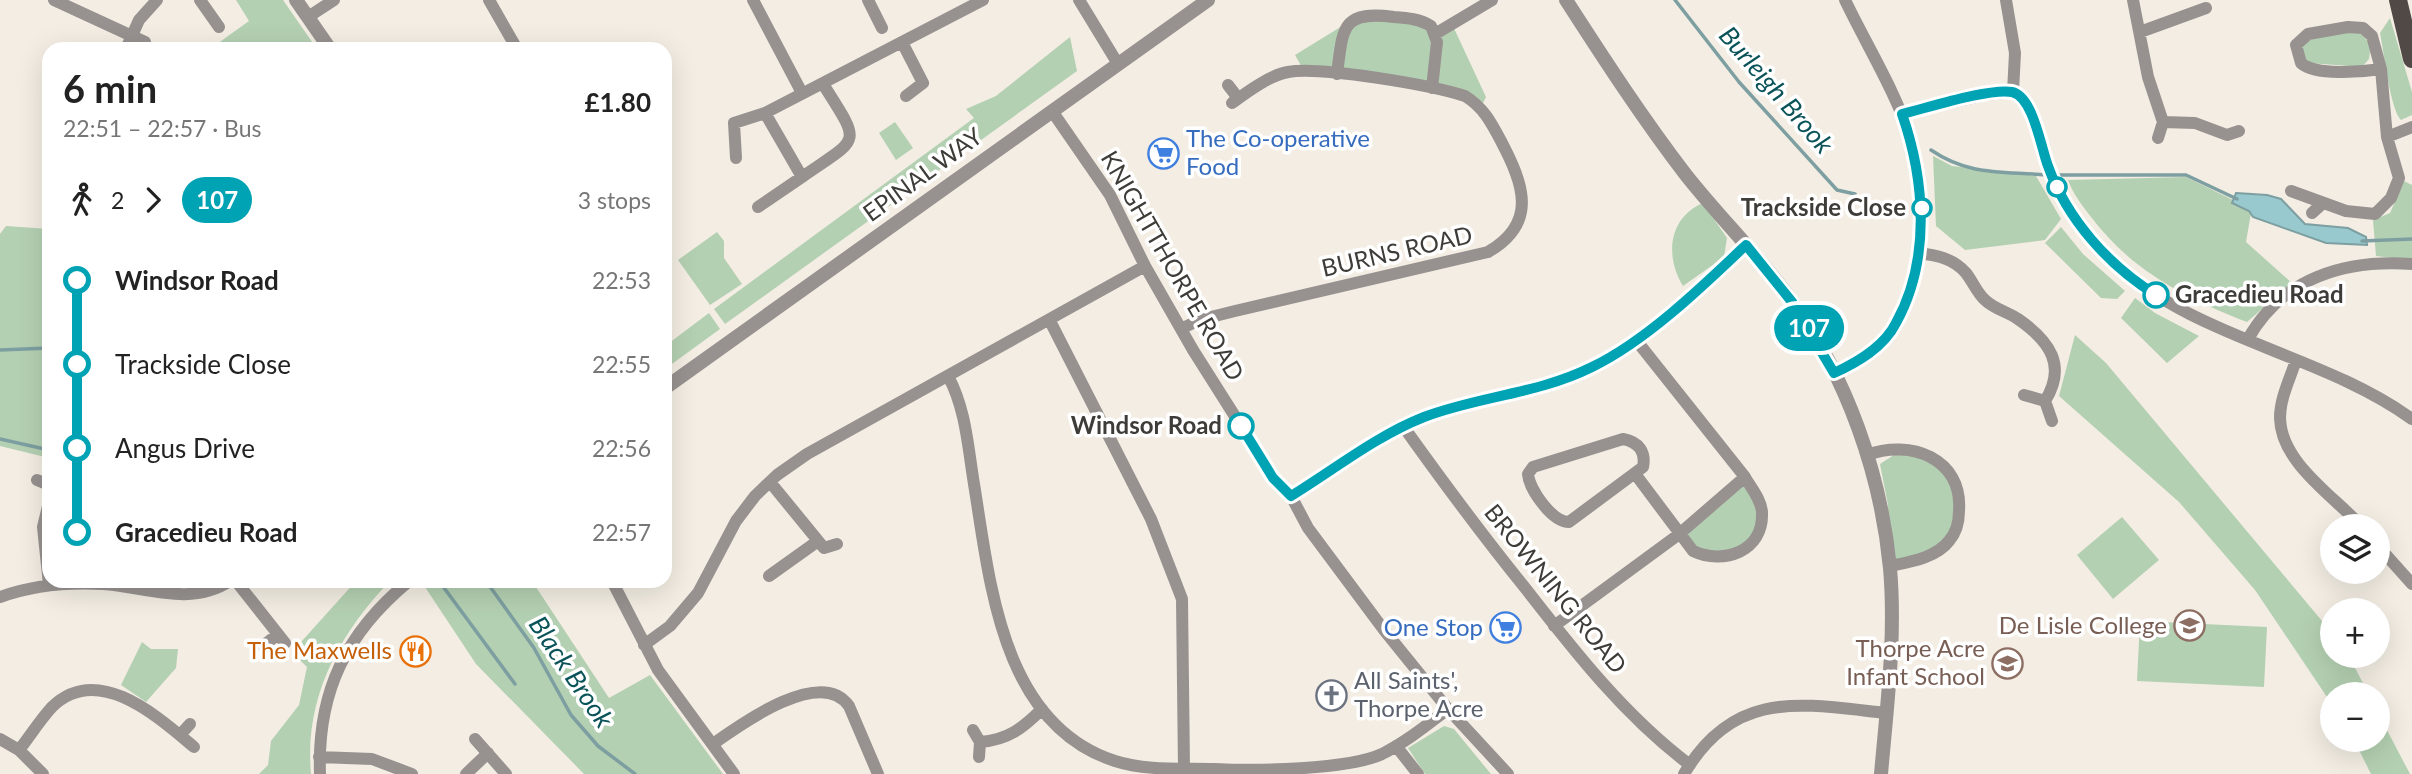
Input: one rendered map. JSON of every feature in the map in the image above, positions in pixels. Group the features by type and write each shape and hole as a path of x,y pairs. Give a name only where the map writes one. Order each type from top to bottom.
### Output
{"main road":[{"path":"2398,0 2412,60"}],"street":[{"path":"54,0 145,42"},
{"path":"129,42 139,20 157,0"},
{"path":"200,0 219,27"},
{"path":"296,0 325,42"},
{"path":"309,17 334,0"},
{"path":"489,0 513,42"},
{"path":"752,0 802,93"},
{"path":"868,0 882,27"},
{"path":"736,158 734,123 765,113 903,44 983,0"},
{"path":"1079,0 1118,64"},
{"name":"EPINAL WAY","path":"672,383 1208,0"},
{"path":"1435,34 1492,0"},
{"path":"1566,0 1688,176 1792,302 1834,373 1867,455 1889,566 1893,633 1881,774"},
{"path":"1834,373 1872,350 1896,325 1905,302 1917,253 1920,192 1916,160 1902,114 1845,0"},
{"path":"2006,0 2015,53 2013,92"},
{"path":"2133,0 2153,97 2163,122 2158,138"},
{"path":"1337,74 1342,36 1352,20 1360,15 1415,19 1431,26 1435,34 1437,51 1432,88"},
{"path":"2140,32 2153,25 2201,15"},
{"path":"2291,191 2362,215 2375,214 2392,198 2399,178 2387,137 2381,69 2372,36 2357,26 2308,34 2296,45 2301,63 2310,68 2360,72 2381,69"},
{"path":"903,44 923,83 906,96"},
{"name":"BURNS ROAD","path":"1181,329 1199,320 1488,252 1509,238 1523,206 1520,182 1512,161 1481,107 1465,96 1432,88 1337,74 1285,72 1235,101 1227,85"},
{"path":"758,207 845,147 851,138 851,129 823,84"},
{"path":"1902,114 1984,95 2013,92 2026,100 2051,175 2071,214 2108,257 2135,281 2196,317 2351,383 2412,419"},
{"name":"KNIGHTTHORPE ROAD","path":"1052,111 1110,194 1145,266 1181,329 1273,478 1291,496 1308,528 1352,589 1448,709 1508,774"},
{"path":"765,113 802,177"},
{"path":"2163,122 2195,123 2232,137"},
{"path":"2387,137 2412,127"},
{"path":"2312,213 2323,203"},
{"path":"1291,496 1403,426 1449,409 1554,384 1601,362 1636,340 1746,245"},
{"path":"1917,253 1939,256 1955,263 1985,300 2018,319 2049,349 2056,362 2057,377 2045,401 2052,421"},
{"path":"2248,339 2266,310 2301,284 2321,275 2364,263 2412,264"},
{"path":"645,646 687,608 698,593 736,521 770,482 807,454 1145,266"},
{"path":"1050,321 1151,519 1182,599 1184,768"},
{"path":"1636,340 1745,477 1759,499 1762,512 1756,537 1736,555 1706,557 1693,551 1678,535 1636,475"},
{"path":"2296,360 2282,402 2280,419 2287,446 2349,514"},
{"path":"948,376 961,410 994,609 1016,666 1042,709 1115,768 1271,771 1370,758 1396,746 1448,709"},
{"path":"2024,395 2045,401"},
{"name":"BROWNING ROAD","path":"1403,426 1472,523 1581,660 1687,769"},
{"path":"1623,439 1633,441 1645,457 1643,467 1636,475 1569,523 1562,523 1528,482 1528,474 1533,467 1623,439"},
{"path":"1867,455 1886,447 1906,448 1928,455 1943,466 1955,482 1960,501 1958,523 1949,542 1913,562 1889,566"},
{"path":"1554,626 1678,535 1745,477"},
{"path":"769,576 827,547 770,482"},
{"path":"2390,559 2412,584"},
{"path":"0,597 42,587"},
{"path":"136,588 191,595 218,588"},
{"path":"241,588 281,639 263,646"},
{"path":"320,774 319,757 327,699 341,662 366,621 401,588"},
{"path":"616,588 663,678 734,774"},
{"path":"19,750 54,705 66,698 92,691 125,695 194,747"},
{"path":"713,744 768,709 807,694 829,691 842,697 849,706 878,774"},
{"path":"1687,769 1722,731 1760,710 1800,703 1886,713"},
{"path":"980,742 1001,740 1017,732 1042,709"},
{"path":"180,735 190,724"},
{"path":"974,730 980,742 979,757"},
{"path":"0,739 19,750 43,774"},
{"path":"475,739 506,774"},
{"path":"1396,746 1418,774"},
{"path":"466,774 488,753"},
{"path":"319,757 372,760 412,774"}],"green space":[{"path":"236,0 283,0 312,42 220,42 249,21"},
{"path":"1360,15 1431,26 1452,24 1486,97 1481,107 1465,96 1304,71 1295,55"},
{"path":"2390,18 2412,92 2412,115 2401,120 2391,93 2380,33"},
{"path":"2357,31 2364,37 2370,50 2369,59 2362,67 2309,63 2303,60 2302,42 2307,39"},
{"path":"1070,37 1077,71 725,324 714,309 974,118 966,109 996,96"},
{"path":"895,122 913,148 896,160 879,133"},
{"path":"1933,156 1952,166 2036,176 2061,219 2045,240 1965,250 1936,226"},
{"path":"2186,177 2233,200 2233,203 2251,213 2246,242 2292,283 2247,322 2202,303 2142,268 2107,236 2091,217 2068,180"},
{"path":"2404,181 2412,185 2412,260 2376,256 2373,220 2390,213"},
{"path":"1703,203 1727,238 1724,257 1683,286 1674,263 1673,239 1683,218"},
{"path":"6,226 42,229 42,456 0,446 0,234"},
{"path":"2061,227 2083,254 2125,291 2117,299 2101,298 2045,243"},
{"path":"717,232 724,241 724,258 742,284 710,305 678,260"},
{"path":"2135,298 2155,313 2199,336 2167,363 2121,318"},
{"path":"709,313 720,329 672,364 672,341"},
{"path":"2075,335 2106,363 2320,618 2320,668 2355,668 2362,682 2320,682 2320,687 2255,590 2179,502 2059,396"},
{"path":"1906,447 1943,466 1960,501 1949,542 1890,566 1888,505 1880,464"},
{"path":"1745,477 1762,512 1749,546 1706,557 1678,535"},
{"path":"2122,517 2159,560 2113,599 2077,555"},
{"path":"350,588 384,588 341,645 319,694 310,746 311,774 259,774 268,765 271,741 299,705 307,667 292,652"},
{"path":"426,588 537,588 609,698 650,675 723,774 584,774 476,664"},
{"path":"2140,621 2267,627 2264,687 2137,681"},
{"path":"142,642 151,649 178,649 176,668 146,702 121,685"},
{"path":"1444,726 1454,729 1491,774 1425,774 1408,748"},
{"path":"2390,736 2410,774 2371,774 2360,752 2390,752"}],"water":[{"path":"2236,193 2267,195 2281,199 2305,224 2348,228 2366,237 2367,245 2326,243 2253,217 2249,211 2232,203"}],"waterway":[{"name":"Burleigh Brook","path":"1675,0 1739,82 1837,190 1855,194"},
{"name":"Burleigh Brook","path":"1931,150 1972,168 2046,175"},
{"name":"Burleigh Brook","path":"2054,175 2186,175 2237,199"},
{"name":"Burleigh Brook","path":"2362,241 2412,239"},
{"name":"Black Brook","path":"0,350 42,348"},
{"name":"Black Brook","path":"0,439 42,448"},
{"name":"Black Brook","path":"444,588 515,684"},
{"name":"Black Brook","path":"491,588 534,648 571,715 598,746 635,774"}],"bus line":[{"name":"107","path":"1241,426 1273,478 1291,496 1403,426 1449,409 1535,390 1593,367 1636,340 1746,245 1792,302 1826,355 1834,373 1858,361 1882,342 1896,325 1916,264 1922,207 1916,160 1902,114 1996,93 2013,92 2026,100 2050,172 2071,214 2113,262 2156,295"}],"place":[{"name":"The Co-operative Food","path":"1163,153"},
{"name":"Trackside Close","path":"1922,208"},
{"name":"Gracedieu Road","path":"2156,295"},
{"name":"Windsor Road","path":"1241,426"},
{"name":"De Lisle College","path":"2190,626"},
{"name":"One Stop","path":"1506,628"},
{"name":"The Maxwells","path":"415,651"},
{"name":"Thorpe Acre Infant School","path":"2008,663"},
{"name":"All Saints', Thorpe Acre","path":"1331,695"}]}
